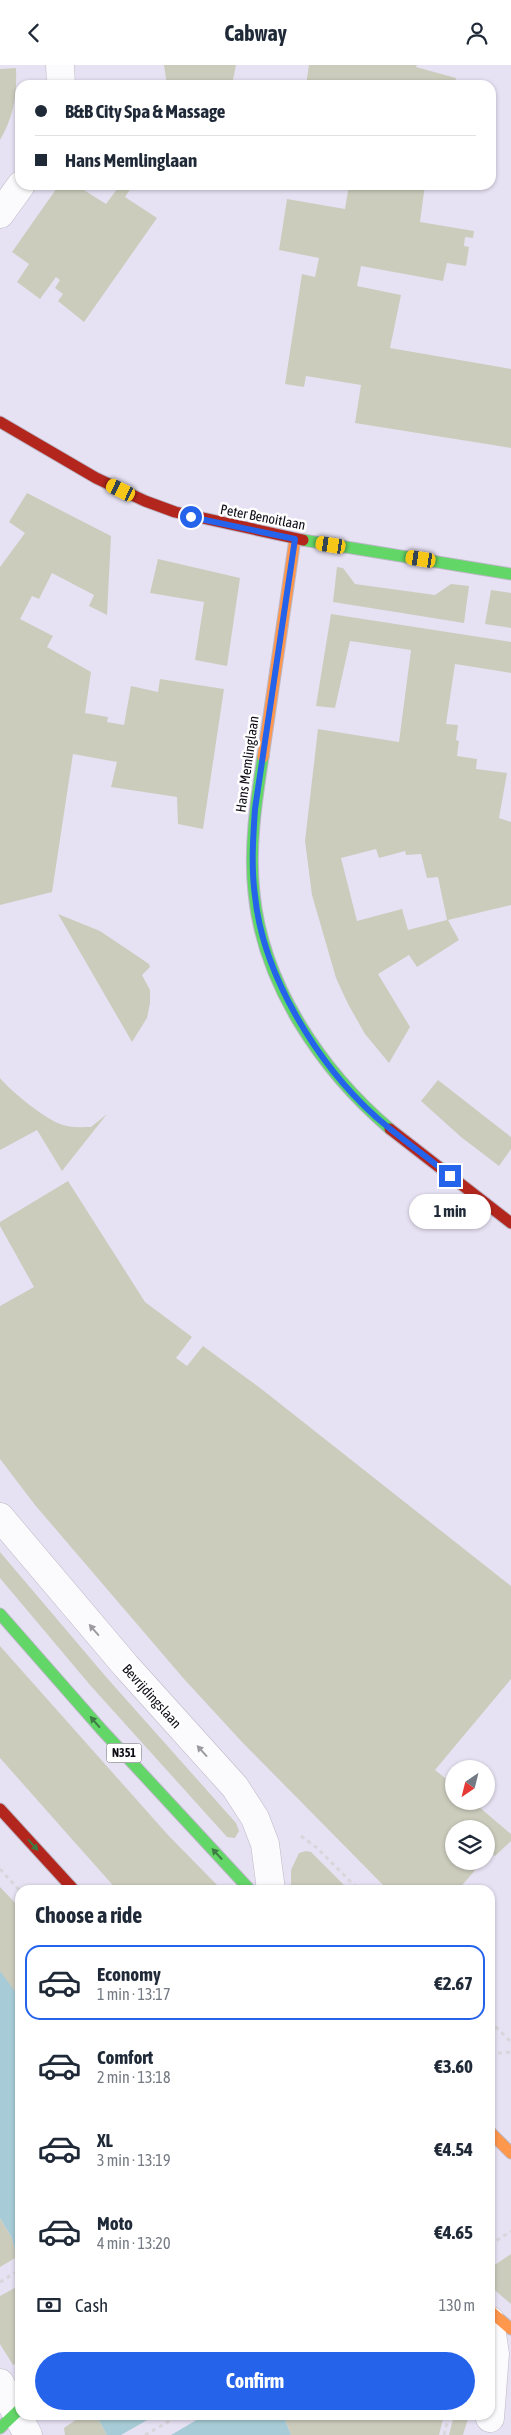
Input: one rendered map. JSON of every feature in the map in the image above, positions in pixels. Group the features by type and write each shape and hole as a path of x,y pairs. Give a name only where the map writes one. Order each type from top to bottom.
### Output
{"street":[{"path":"60,65 61,80"},
{"path":"0,214 18,190"},
{"name":"Peter Benoitlaan","path":"0,422 61,459 145,501 207,521 295,539 511,574"},
{"name":"Hans Memlinglaan","path":"295,539 255,809 252,853 254,896 262,937 297,1017 321,1054 348,1088 377,1118 511,1223"},
{"name":"Bevrijdingslaan","path":"0,1517 126,1666 235,1787 255,1819 265,1844 270,1885"},
{"name":"N351","path":"0,1614 101,1729 245,1885"},
{"path":"0,1809 69,1885"},
{"path":"495,2136 511,2132"},
{"path":"495,2140 511,2153"},
{"path":"495,2315 511,2329"},
{"path":"0,2383 13,2420"}],"path":[{"path":"0,1869 15,1886"},
{"path":"495,2026 511,2042"},
{"path":"495,2053 511,2052"},
{"path":"495,2242 511,2231"},
{"path":"0,2281 15,2273"},
{"path":"145,2435 171,2420"},
{"path":"444,2435 448,2420"}],"shaded area":[{"path":"164,65 236,65 233,80 166,80"},
{"path":"309,65 417,65 416,67 456,78 456,80 307,80"},
{"path":"16,68 14,105 9,122 0,140 0,69"},
{"path":"55,190 84,190 106,204 116,190 130,190 125,197 157,218 84,322 58,301 63,294 55,288 60,280 56,277 40,299 17,282 29,264 12,252"},
{"path":"348,190 424,190 420,222 474,231 473,238 465,237 464,246 469,247 466,266 447,263 443,281 361,266 357,286 401,295 390,348 511,369 511,448 355,423 361,385 306,376 304,387 285,384 302,274 315,277 319,258 279,250 287,199 345,209"},
{"path":"27,493 111,536 107,615 89,606 94,595 52,573 39,599 32,596 20,619 53,636 47,647 91,672 85,713 108,717 107,722 124,725 131,686 158,692 160,679 224,689 203,829 178,824 177,797 111,787 117,762 73,754 52,892 0,905 0,567 25,533 9,522"},
{"path":"158,559 240,578 227,666 195,660 204,602 150,593"},
{"path":"337,567 343,568 355,584 435,595 451,584 469,586 464,623 333,602"},
{"path":"491,590 511,593 511,628 485,624"},
{"path":"331,614 511,642 511,673 455,664 446,724 458,725 456,740 459,741 457,756 477,759 476,769 507,773 499,818 511,822 511,905 448,920 459,940 417,967 409,955 378,974 410,1027 389,1063 365,1034 336,978 312,895 305,841 318,729 399,742 411,650 350,641 335,708 316,706","holes":["376,849 379,858 405,851 406,855 421,854 427,878 438,877 447,920 408,930 402,909 357,921 341,858"]},
{"path":"58,914 100,931 149,964 150,967 142,975 150,990 147,1018 132,1042"},
{"path":"0,1078 30,1105 57,1123 73,1127 91,1127 107,1114 62,1171 37,1130 0,1150"},
{"path":"438,1080 511,1137 511,1149 499,1166 461,1137 421,1101"},
{"path":"68,1181 145,1302 192,1337 176,1358 187,1366 203,1346 264,1391 511,1586 511,1679 435,1770 445,1778 445,1810 483,1810 494,1820 445,1820 445,1870 475,1870 462,1885 383,1885 242,1742 184,1679 35,1505 0,1459 0,1306 34,1287 0,1226 0,1222"},
{"path":"0,1552 107,1678 236,1823 239,1831 235,1838 227,1837 90,1685 0,1578"},
{"path":"0,1646 168,1835 217,1885 113,1885 0,1758"},
{"path":"495,1820 511,1834 511,1841 495,1856"},
{"path":"311,1852 344,1885 291,1885 291,1870 299,1853"},
{"path":"0,1887 15,1903 15,1992 0,1972"},
{"path":"0,2218 12,2238 15,2258 0,2267"},
{"path":"511,2254 511,2304 495,2290 495,2265"},
{"path":"15,2288 15,2364 13,2365 0,2344 0,2296"},
{"path":"76,2420 99,2420 107,2435 65,2435 64,2428"},
{"path":"285,2420 443,2420 439,2435 291,2435"},
{"path":"453,2420 468,2420 463,2435 449,2435"}],"water":[{"path":"0,1971 15,1991 15,2250 12,2238 0,2218"},
{"path":"99,2420 285,2420 291,2435 107,2435"}],"pier":[{"path":"147,2420 196,2420 171,2435 121,2435"}],"traffic: fast":[{"path":"303,540 511,574"},
{"path":"263,757 254,825 252,859 254,893 269,961 283,993 319,1053 341,1081 390,1129"},
{"path":"0,1614 101,1729 245,1885"},
{"path":"0,2428 15,2414"}],"traffic: slow":[{"path":"263,757 295,539"},
{"path":"495,2137 511,2153"},
{"path":"495,2315 511,2329"}],"traffic: jam":[{"path":"0,422 96,478 145,501 175,512 303,540"},
{"path":"390,1129 511,1223"},
{"path":"0,1809 69,1885"}],"route":[{"path":"191,517 295,539 255,809 252,853 254,896 262,937 297,1017 321,1054 348,1088 377,1118 450,1176"}]}
